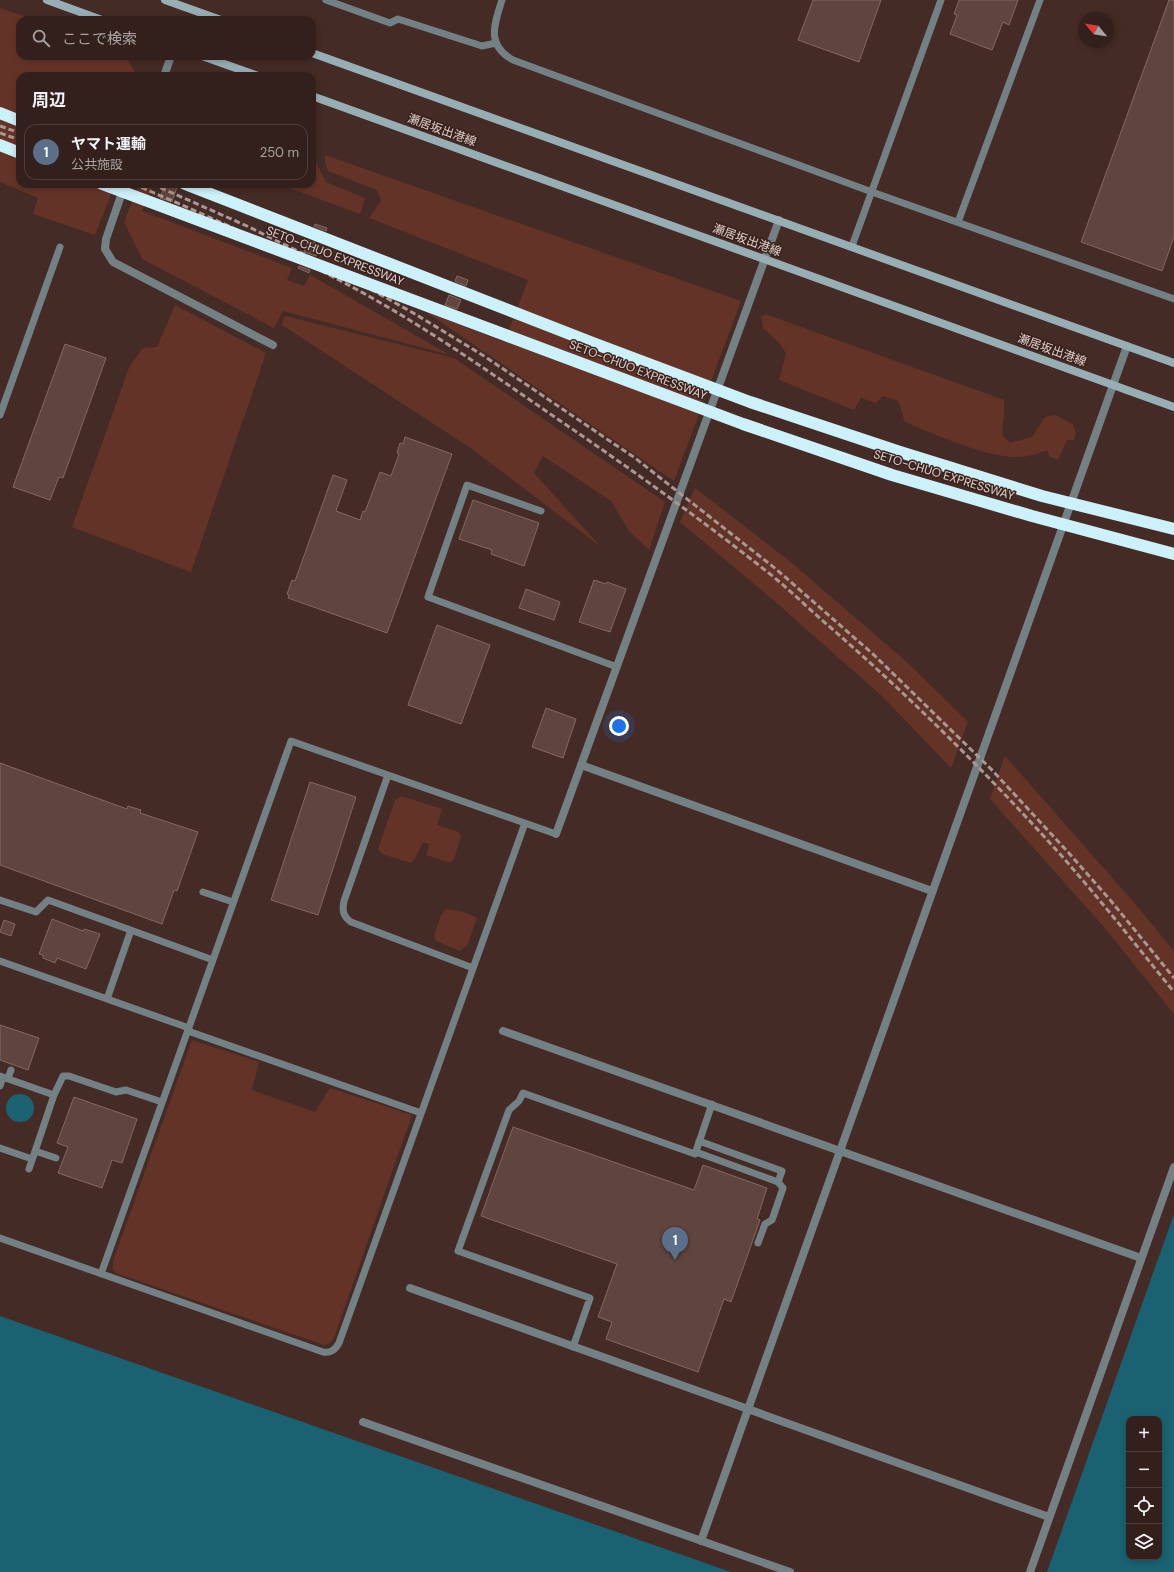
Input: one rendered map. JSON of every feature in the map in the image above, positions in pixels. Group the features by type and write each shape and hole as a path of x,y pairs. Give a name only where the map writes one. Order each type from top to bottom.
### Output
{"highway":[{"path":"0,113 16,119"},
{"path":"0,146 16,152"},
{"name":"SETO-CHUO EXPRESSWAY","path":"113,188 743,424 914,481 1032,516 1174,554"},
{"name":"SETO-CHUO EXPRESSWAY","path":"195,188 593,343 750,402 900,452 1042,496 1174,529"}],"main road":[{"path":"47,0 91,16"},
{"path":"165,0 210,16"},
{"path":"316,54 1174,363"},
{"path":"213,60 247,72"},
{"name":"瀬居坂出港線","path":"316,97 1174,407"}],"street":[{"path":"165,72 170,60"},
{"path":"124,188 106,239 105,249 113,262 273,345"},
{"path":"556,834 779,220"},
{"path":"701,1540 1127,346"},
{"path":"581,764 932,891"},
{"path":"503,1031 712,1104 1141,1258"},
{"path":"1030,1572 1174,1167"},
{"path":"410,1288 1049,1517"},
{"path":"363,1422 790,1572"}],"lane":[{"path":"326,0 390,23 398,19 482,46 496,43"},
{"path":"502,0 494,28 496,43 502,53 513,60 872,192 1174,299"},
{"path":"852,246 942,0"},
{"path":"958,222 1040,0"},
{"path":"0,415 60,247"},
{"path":"541,511 467,485 428,597 617,666"},
{"path":"101,1274 291,741 556,834"},
{"path":"388,775 344,901 342,909 345,917 351,922 473,968"},
{"path":"0,1238 323,1352 332,1351 339,1343 525,823"},
{"path":"203,892 234,902"},
{"path":"0,900 36,912 48,900 213,960"},
{"path":"107,999 131,930"},
{"path":"0,962 107,999 421,1113"},
{"path":"0,1086 4,1077 11,1070"},
{"path":"29,1169 54,1095 63,1076 69,1076 116,1092 126,1090 162,1102"},
{"path":"4,1077 54,1095"},
{"path":"573,1347 590,1298 458,1251 509,1110 519,1101 523,1093 695,1154 696,1152 778,1182 783,1188 772,1220 765,1224 758,1243"},
{"path":"696,1152 712,1104"},
{"path":"699,1141 782,1171 778,1182"},
{"path":"0,1148 32,1159"},
{"path":"35,1151 56,1158"}],"shaded area":[{"path":"0,8 23,16 16,16 16,60 128,60 135,72 16,72 16,188 113,188 95,235 33,214 38,198 0,182"},
{"path":"325,155 741,301 674,481 426,312 504,342 528,280 369,218 381,201 377,190 328,171 325,162"},
{"path":"316,162 326,182 365,198 360,214 290,188 316,188"},
{"path":"137,188 152,188 142,211 292,268 287,280 304,286 310,275 450,355 283,311 274,328 142,259 124,222"},
{"path":"175,305 266,353 191,572 72,527 130,365 143,348 157,347"},
{"path":"765,314 1004,400 1002,435 1010,443 1032,437 1045,417 1055,415 1073,424 1076,433 1074,440 1067,440 1058,460 1050,457 1047,450 1023,457 992,454 962,445 905,422 898,401 883,396 876,403 861,398 854,410 779,380 786,353 779,343 763,328 761,317"},
{"path":"285,316 454,358 665,502 649,550 629,531 611,501 543,456 534,473 601,547 472,449 282,325"},
{"path":"695,488 792,563 909,664 968,722 951,768 883,697 772,599 680,522"},
{"path":"1005,756 1131,899 1174,951 1174,1014 1103,926 990,799"},
{"path":"401,796 442,809 437,825 459,832 461,837 454,859 451,862 426,855 429,844 423,842 416,857 411,863 382,854 378,849 395,800"},
{"path":"446,909 461,911 477,918 468,944 460,951 436,941 434,936 441,915"},
{"path":"192,1040 259,1062 252,1090 315,1112 330,1088 412,1115 335,1335 332,1341 328,1344 324,1345 116,1273 113,1269 113,1261"}],"water":[{"path":"20,1094 30,1098 34,1108 30,1118 20,1122 10,1118 6,1108 10,1098"},
{"path":"1174,1214 1174,1572 1047,1572"},
{"path":"0,1316 731,1572 0,1572"}],"building":[{"path":"813,0 881,0 859,62 798,40"},
{"path":"959,0 1018,0 1009,25 1003,22 992,50 950,34 957,15 954,14"},
{"path":"1169,0 1174,0 1174,237 1162,271 1081,242"},
{"path":"164,188 177,188 172,202 160,198"},
{"path":"315,224 327,228 326,231 314,226"},
{"path":"308,240 320,245 316,256 304,252"},
{"path":"299,266 310,270 309,273 298,268"},
{"path":"457,276 468,280 466,286 455,281"},
{"path":"449,295 461,300 457,309 445,305"},
{"path":"65,344 106,358 63,478 59,477 50,500 13,487"},
{"path":"405,437 452,454 387,633 288,598 289,595 287,594 292,580 295,581 333,475 347,480 336,511 360,520 363,511 365,512 380,472 391,476 399,454 397,453 400,443 403,444"},
{"path":"473,500 539,523 524,566 491,554 492,550 459,539"},
{"path":"594,580 606,584 607,582 626,589 610,632 579,622"},
{"path":"526,589 560,602 554,620 519,608"},
{"path":"437,625 490,645 461,724 408,705"},
{"path":"546,708 576,719 563,758 532,747"},
{"path":"0,763 127,809 128,806 141,810 140,813 198,832 177,891 174,890 162,924 0,865"},
{"path":"310,782 356,797 318,915 271,900"},
{"path":"52,919 83,931 84,929 100,934 86,969 57,958 55,963 43,958 43,955 39,954"},
{"path":"4,920 15,924 11,936 0,932"},
{"path":"0,1025 39,1038 28,1070 0,1060"},
{"path":"74,1097 137,1119 122,1163 112,1160 102,1188 58,1173 68,1147 57,1143"},
{"path":"513,1127 694,1190 703,1165 767,1188 757,1219 760,1220 731,1302 724,1299 698,1372 606,1339 612,1322 598,1317 617,1264 481,1216"}],"railway":[{"path":"0,126 16,132"},
{"path":"0,133 16,139"},
{"path":"142,188 288,254 368,295 424,329 586,438 666,495 778,580 919,709 1032,823 1074,870 1174,992"},
{"path":"161,188 247,226 342,273 415,314 484,356 635,458 776,569 874,655 991,769 1111,901 1174,978"}],"place":[{"name":"ヤマト運輸","path":"675,1260"}]}
